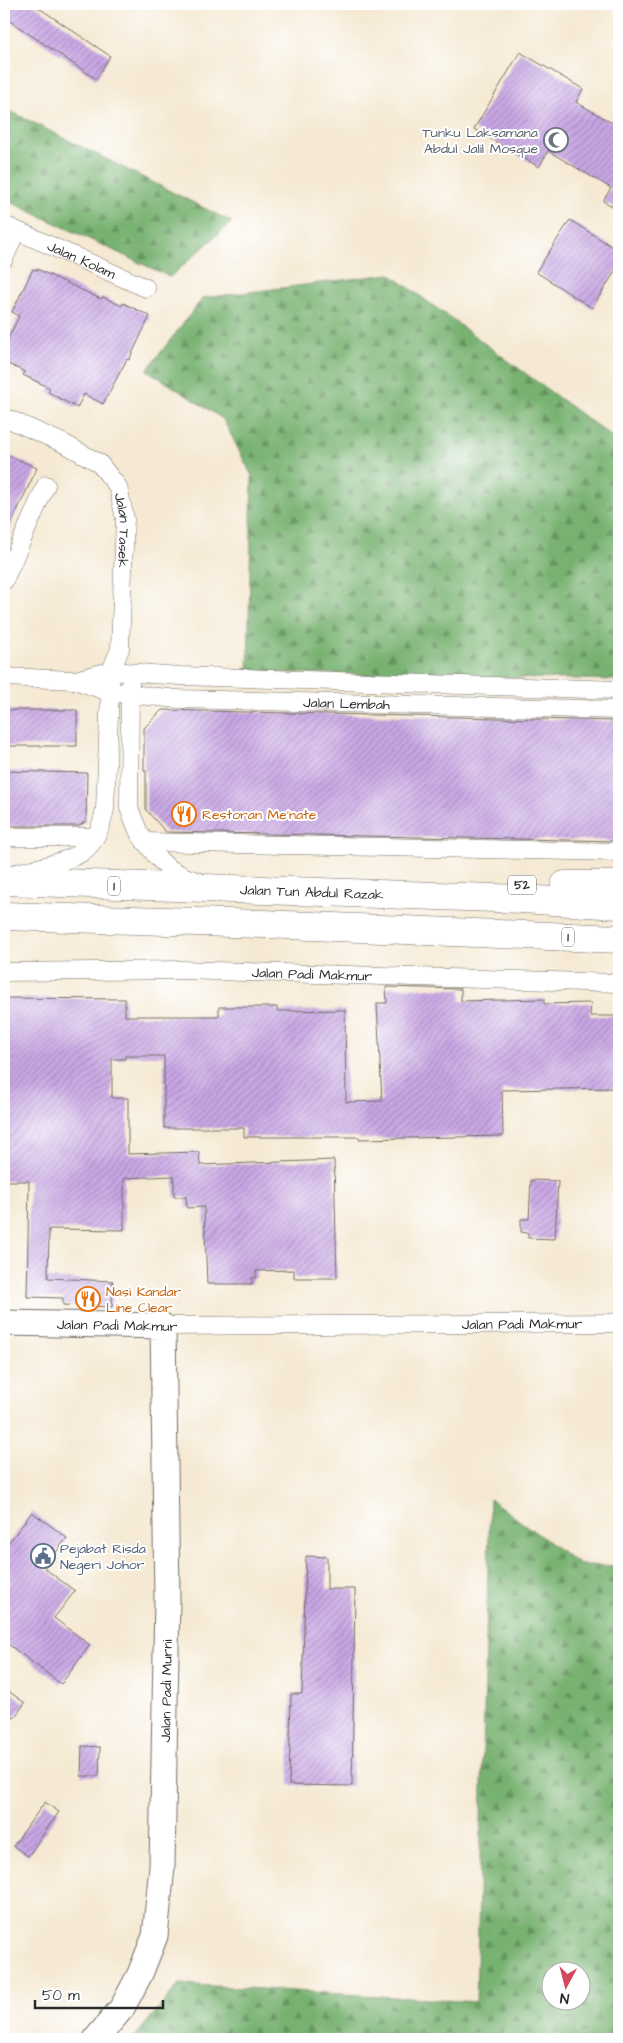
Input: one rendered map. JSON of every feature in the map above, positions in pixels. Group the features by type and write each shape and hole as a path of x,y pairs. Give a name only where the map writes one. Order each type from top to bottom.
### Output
{"highway":[{"name":"Jalan Tun Abdul Razak","path":"4,881 521,899 619,905"},
{"name":"52","path":"425,897 518,885 619,885"},
{"name":"1","path":"4,916 264,924 619,939"}],"street":[{"name":"Jalan Kolam","path":"4,259 10,228 146,288"},
{"name":"Jalan Tasek","path":"4,417 65,444 98,463 118,487 125,519 120,649 111,671 105,809 102,825 95,837 82,852 40,867 4,876"},
{"path":"4,581 46,485"},
{"name":"Jalan Tasek","path":"120,649 131,672"},
{"name":"Jalan Lembah","path":"4,677 75,680 111,671 180,676 619,690"},
{"path":"131,672 129,694 129,808 145,842 168,868 185,877 224,888"},
{"name":"Jalan Lembah","path":"75,680 109,692 178,699 619,710"},
{"path":"406,704 407,684"},
{"path":"4,837 95,837"},
{"path":"145,842 619,852"},
{"name":"Jalan Padi Makmur","path":"4,972 181,970 619,983"},
{"name":"Jalan Padi Makmur","path":"4,1324 163,1326 619,1324"},
{"name":"Jalan Padi Murni","path":"96,2039 122,2008 140,1974 155,1936 162,1867 167,1622 163,1326"}],"green space":[{"path":"4,108 232,222 170,277 4,199"},
{"path":"390,274 619,442 619,680 248,672 252,476 223,419 147,370 203,298"},
{"path":"490,1499 580,1565 619,1566 619,2039 133,2039 179,1984 476,2002"}],"building":[{"path":"4,4 33,4 110,56 96,79 4,17"},
{"name":"Tunku Laksamana Abdul Jalil Mosque","path":"520,52 583,89 576,102 619,127 619,210 603,201 611,188 548,151 539,167 474,129"},
{"path":"570,220 619,251 619,265 592,308 536,272"},
{"path":"33,269 37,269 101,299 103,297 122,306 123,303 150,316 129,360 127,359 103,404 84,394 77,408 48,392 50,388 23,375 25,372 4,362 4,347 19,316 12,312"},
{"path":"4,453 37,468 4,539"},
{"path":"4,710 77,710 77,746 4,746"},
{"path":"162,710 619,721 619,841 166,832 146,810 146,771 144,771 144,728"},
{"path":"4,771 87,773 86,821 79,826 4,826"},
{"path":"386,987 461,989 461,1001 544,999 544,1004 591,1003 590,1016 619,1016 619,1088 502,1090 503,1136 359,1139 359,1137 244,1137 244,1128 164,1128 164,1056 125,1056 125,1059 112,1059 112,1098 128,1098 128,1154 199,1152 200,1165 334,1160 337,1278 294,1278 294,1270 256,1271 256,1278 252,1278 252,1284 207,1284 204,1207 187,1208 186,1197 174,1197 174,1176 124,1178 124,1230 49,1229 48,1278 113,1281 112,1307 63,1305 63,1298 27,1297 29,1181 4,1181 4,998 125,999 125,1016 219,1016 219,1007 277,1007 277,1011 345,1010 346,1102 382,1101 377,1003 387,1003"},
{"path":"531,1180 558,1181 555,1239 528,1238 528,1233 521,1232 521,1219 529,1219"},
{"path":"32,1512 67,1538 44,1568 75,1591 54,1618 90,1645 61,1684 4,1641 4,1549"},
{"path":"306,1556 327,1557 327,1589 355,1589 352,1786 289,1785 291,1694 302,1694"},
{"path":"4,1688 25,1703 14,1718 4,1710"},
{"path":"82,1746 100,1747 99,1776 81,1776"},
{"path":"45,1802 59,1812 28,1856 13,1846"}],"place":[{"name":"Tunku Laksamana Abdul Jalil Mosque","path":"556,140"},
{"name":"Restoran Me’nate","path":"184,814"},
{"name":"Nasi Kandar Line Clear","path":"88,1299"},
{"name":"Pejabat Risda Negeri Johor","path":"43,1556"}]}
